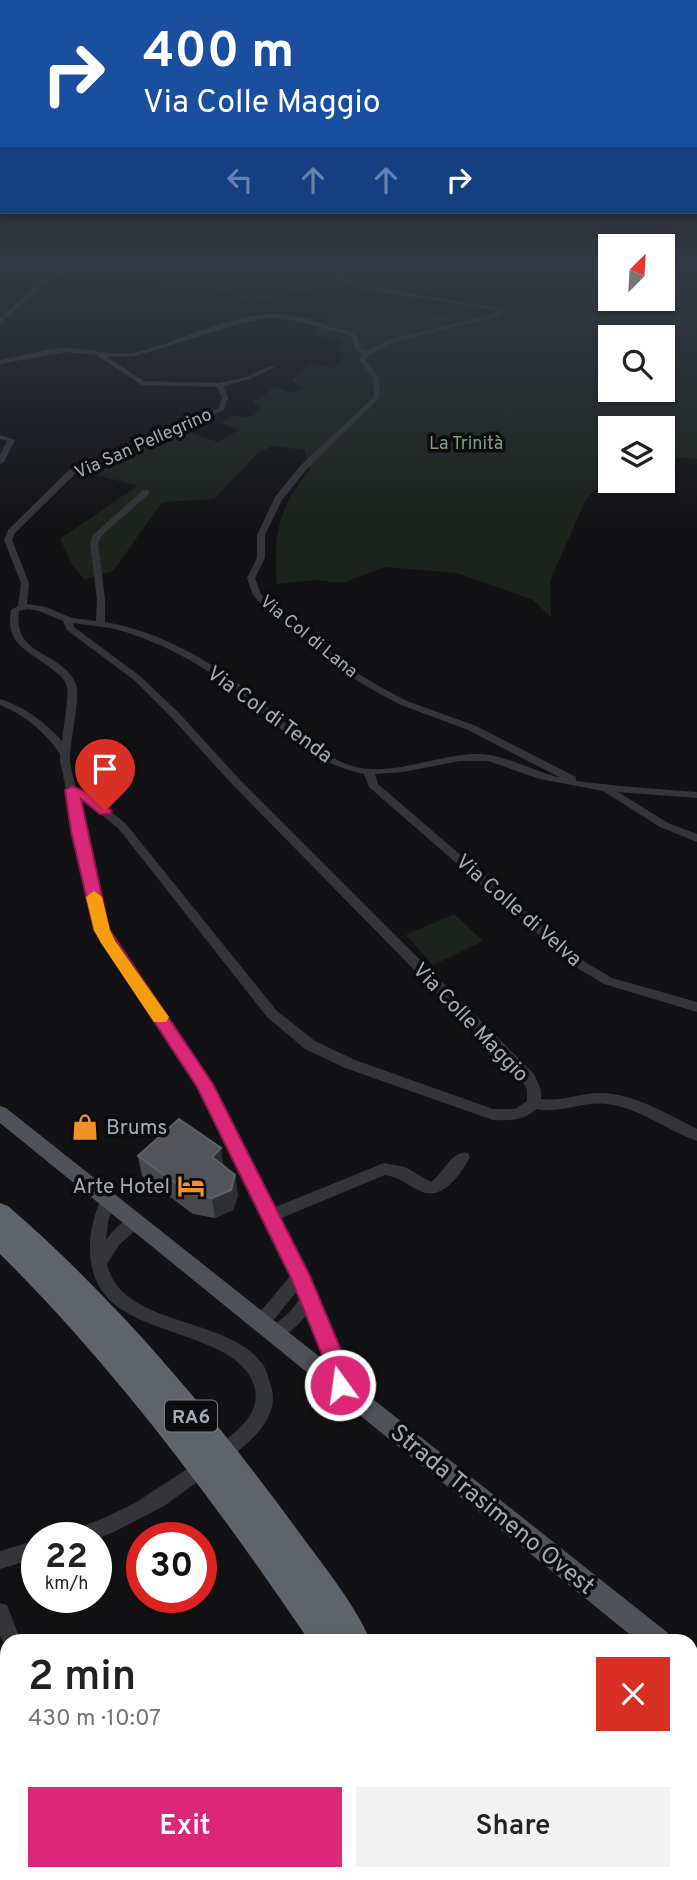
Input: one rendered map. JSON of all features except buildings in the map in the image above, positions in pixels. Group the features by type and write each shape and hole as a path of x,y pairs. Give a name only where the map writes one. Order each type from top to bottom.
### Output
{"highway":[{"name":"RA6","path":"0,1213 69,1279 170,1389 268,1514 350,1634"},
{"name":"RA6","path":"0,1238 57,1295 155,1404 254,1534 323,1634"}],"main road":[{"name":"Strada Trasimeno Ovest","path":"0,1114 649,1634"}],"street":[{"path":"0,362 47,353"},
{"path":"97,353 121,355 140,353"},
{"name":"Via San Pellegrino","path":"97,353 142,383 219,385 248,378 272,366"},
{"name":"Via Col di Lana","path":"365,354 362,360 376,378 377,397 303,468 278,499 261,535 261,558 251,578 257,595 351,673 381,691 404,703 472,728 586,786"},
{"name":"Via San Pellegrino","path":"22,606 25,583 8,540 11,532 72,472 126,453 222,409 226,402 226,393 219,385"},
{"path":"0,437 11,440 11,444 0,462"},
{"path":"100,624 101,599 94,544 97,536 146,492"},
{"path":"22,606 15,610 11,619 11,630 15,638 56,665 68,676 72,686 65,752 79,831 102,930 191,1061 272,1215 309,1297 335,1362 340,1385"},
{"name":"Via Col di Tenda","path":"22,606 67,619 130,631 194,660 233,683 330,761 368,771 397,771 478,757 498,759 541,777 586,786 697,795"},
{"name":"Via Colle Maggio","path":"67,619 70,628 137,678 176,715 235,781 529,1078 534,1090 534,1103 522,1113 513,1116 493,1114 326,1055 310,1045 272,1014 122,826 87,797 72,790"},
{"path":"0,702 18,708 54,736 65,752"},
{"name":"Via Colle di Velva","path":"368,771 373,785 581,965 608,981 697,1007"},
{"path":"606,789 664,825 697,838"},
{"path":"534,1103 563,1107 586,1100 609,1099 697,1135"},
{"path":"272,1215 384,1169 401,1174 430,1189 437,1188 444,1184 463,1157"},
{"path":"108,1199 98,1231 101,1272 114,1294 131,1306 233,1350 250,1361 264,1384 261,1417 246,1434 164,1497 112,1522"},
{"path":"100,1262 114,1240 134,1222"},
{"path":"268,1328 300,1276"},
{"path":"268,1328 288,1326 309,1297"},
{"path":"0,1560 21,1554"},
{"path":"0,1612 9,1634"}],"green space":[{"name":"La Trinità","path":"342,353 598,353 598,402 675,402 675,353 697,353 697,459 675,458 675,416 598,416 598,487 586,499 550,581 551,617 533,600 457,573 384,567 343,583 315,580 277,584 276,551 280,523 291,497 310,469 304,450 272,446 258,453 214,499 162,502 113,571 85,580 73,566 60,539 137,486 97,475 115,461 181,430 218,442 239,430 221,424 231,416 251,417 260,408 252,403 275,387 291,393 305,389 292,380 309,363 335,368 345,354"},
{"path":"454,914 483,941 433,965 406,935"}],"slow traffic":[{"path":"94,897 102,930 109,943 160,1017"}],"place":[{"name":"Brums","path":"85,1127"},
{"name":"Arte Hotel","path":"191,1186"}],"route":[{"path":"105,811 87,797 72,790 102,930 204,1084 272,1215 300,1276 335,1362 340,1385"}]}
